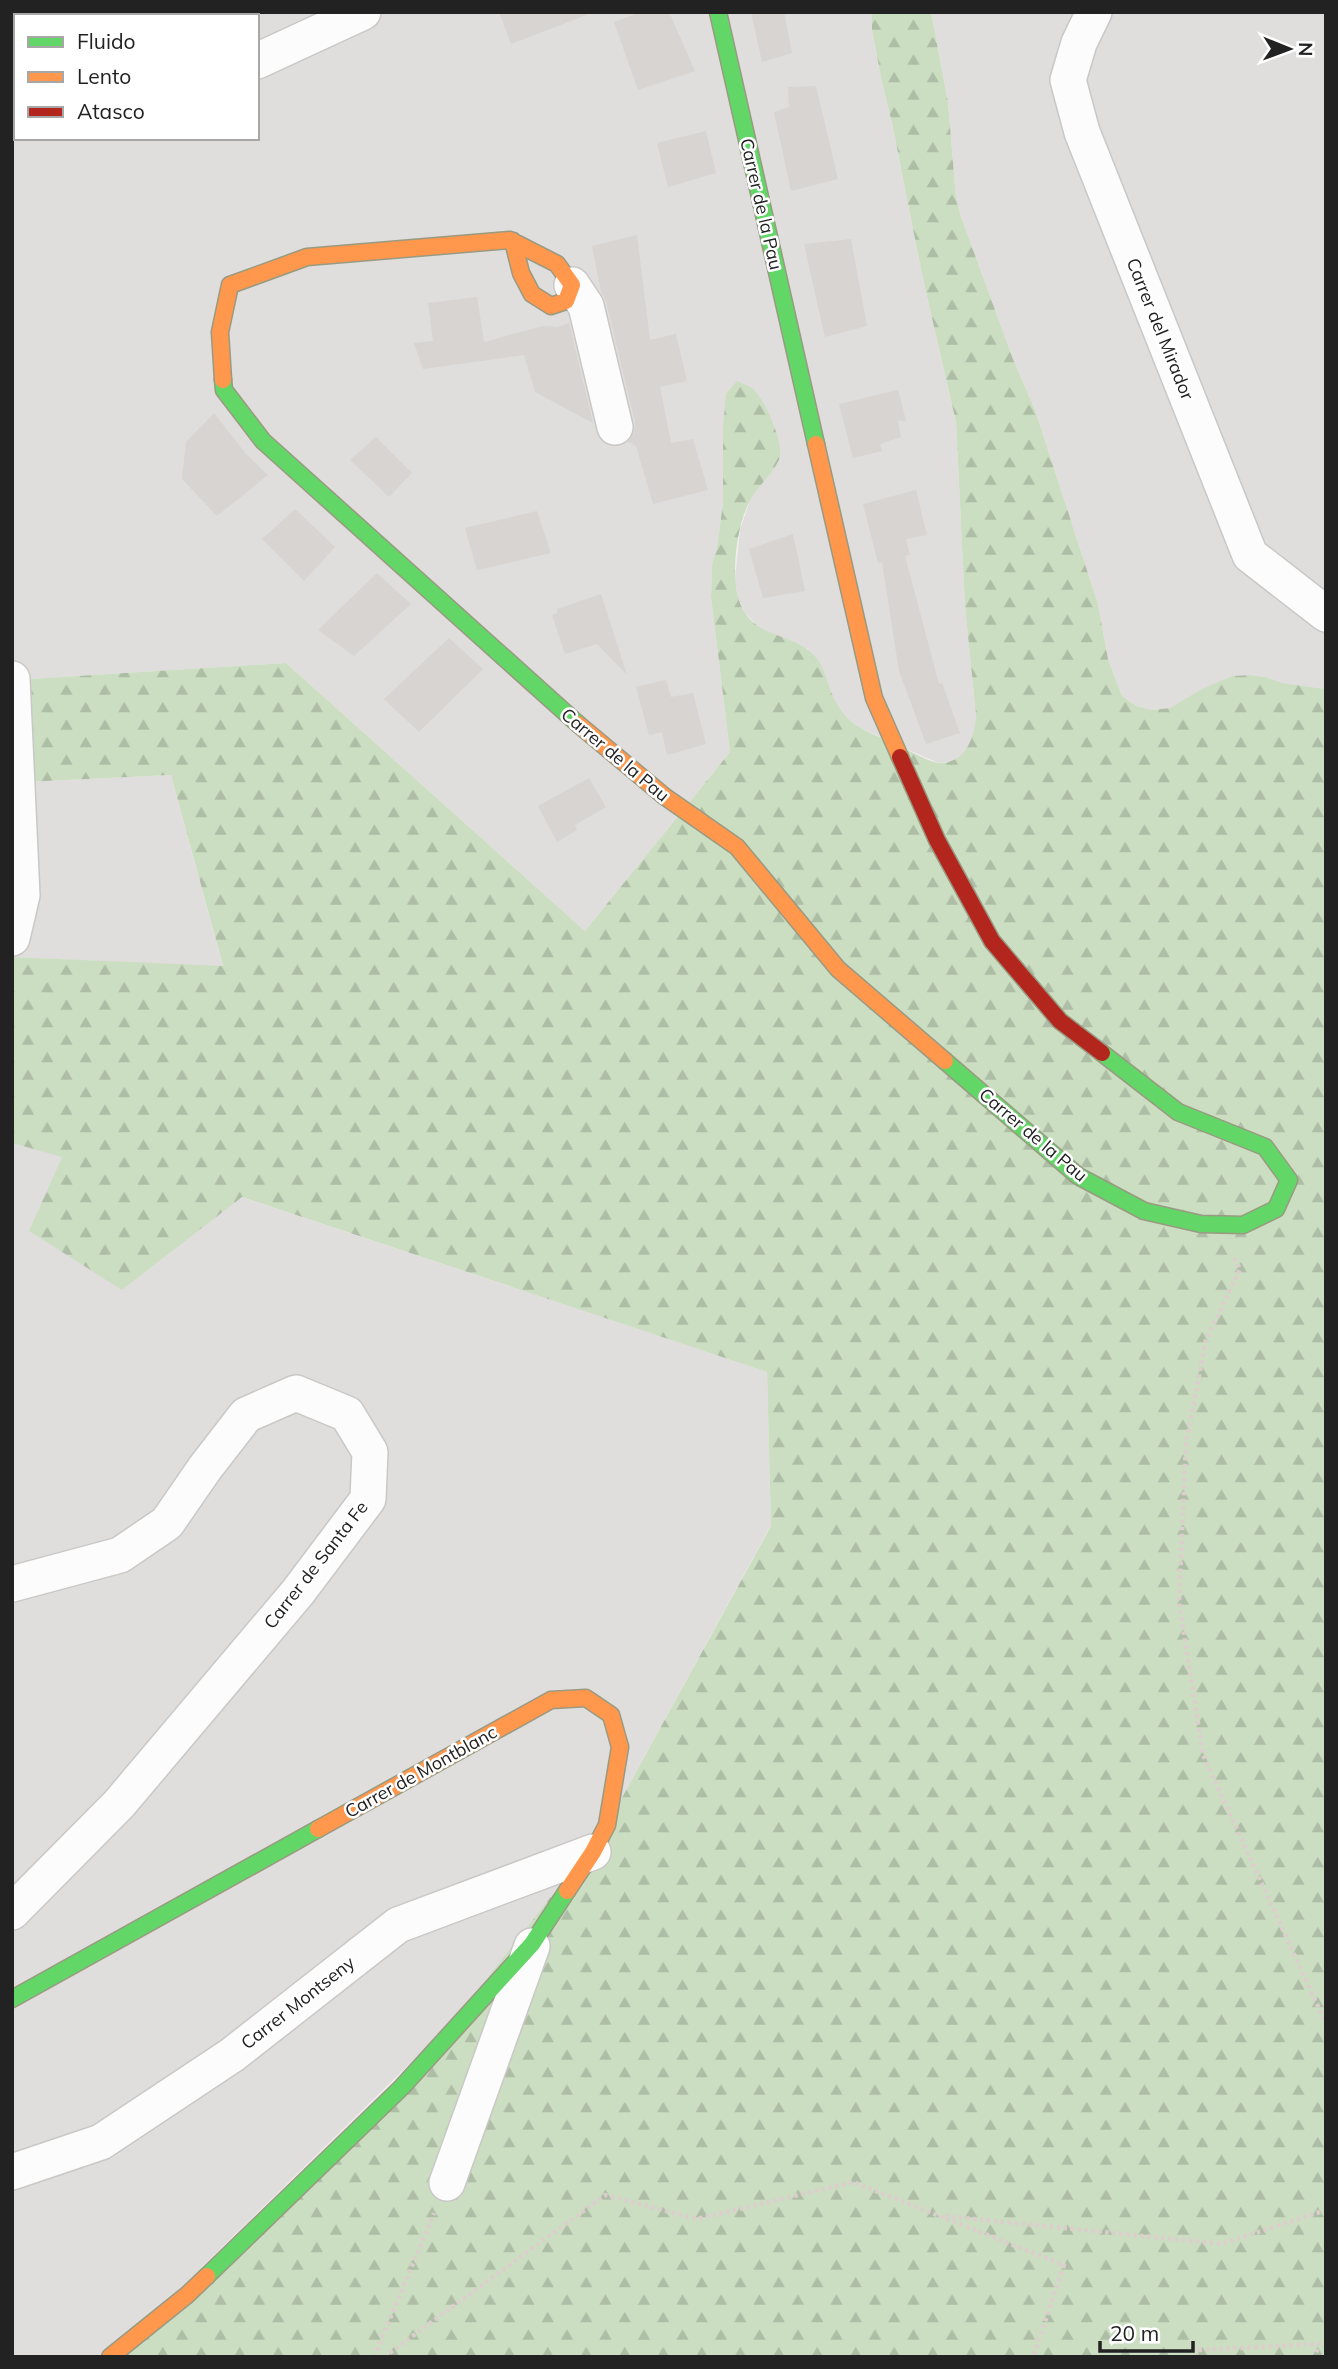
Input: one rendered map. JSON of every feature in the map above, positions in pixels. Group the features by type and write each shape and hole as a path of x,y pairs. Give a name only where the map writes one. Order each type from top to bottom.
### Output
{"street":[{"path":"259,60 363,12"},
{"name":"Carrer de la Pau","path":"513,241 307,257 230,285 220,332 224,390 263,441 558,707 664,796 737,847 838,969 1078,1177 1144,1211 1201,1224 1243,1225 1276,1209 1289,1180 1265,1147 1178,1112 1060,1021 992,941 937,840 877,706 718,12"},
{"name":"Carrer del Mirador","path":"1094,12 1079,43 1068,80 1082,132 1250,555 1326,614"},
{"path":"513,241 557,264 586,306 615,427"},
{"path":"513,241 521,273 532,294 551,306 566,301 572,285"},
{"path":"12,679 22,895 12,938"},
{"name":"Carrer de Santa Fe","path":"12,1584 120,1555 167,1523 246,1415 296,1393 347,1414 370,1452 368,1499 298,1592 119,1804 12,1912"},
{"name":"Carrer de Montblanc","path":"12,1999 551,1700 586,1698 611,1716 620,1746 607,1825 593,1852 532,1944 402,2087 187,2295 110,2357"},
{"name":"Carrer Montseny","path":"12,2172 101,2142 232,2055 398,1925 593,1852"},
{"name":"Carrer de Montblanc","path":"447,2183 532,1944"}],"path":[{"path":"1214,1224 1240,1269 1206,1340 1186,1443 1179,1602 1203,1755 1326,2024"},
{"path":"384,2357 605,2195 697,2219 853,2182 1064,2265 1033,2357"},
{"path":"374,2357 447,2183"},
{"path":"939,2216 1221,2244 1326,2210"},
{"path":"1196,2357 1199,2350 1319,2344 1315,2357"}],"shaded area":[{"path":"12,12 872,12 872,30 882,83 956,422 965,606 976,715 975,732 967,749 955,761 938,763 851,724 839,711 808,649 775,636 758,626 744,612 735,580 740,530 750,500 780,458 773,422 723,427 723,502 712,565 711,597 730,752 585,931 286,663 13,680 25,782 171,775 223,967 12,957"},
{"path":"931,12 1326,12 1326,689 1281,683 1266,677 1249,675 1232,676 1170,708 1152,710 1136,706 1122,696 1108,659 1098,604 1035,410 1013,359 960,214 956,198 948,102"},
{"path":"12,1143 62,1156 122,1290 241,1197 767,1372 771,1525 607,1825 532,1944 110,2357 12,2357"}],"green space":[{"path":"872,12 931,12 948,102 956,198 960,214 1013,359 1035,410 1098,604 1108,659 1122,696 1136,706 1152,710 1170,708 1202,689 1232,676 1249,675 1326,689 1326,2357 110,2357 402,2087 607,1825 771,1526 767,1372 242,1197 122,1290 29,1231 62,1157 12,1143 12,957 223,966 171,775 25,782 13,680 286,663 585,931 730,752 711,597 712,565 723,502 726,394 737,381 753,389 764,405 777,434 780,453 776,465 751,499 739,533 735,574 738,597 744,611 763,629 798,644 818,660 837,705 858,726 934,762 956,759 971,740 976,715 965,606 956,422 882,83 872,30"}],"building":[{"path":"499,12 588,12 589,14 511,44"},
{"path":"641,12 669,12 695,71 638,90 614,22"},
{"path":"751,12 784,12 792,53 762,62"},
{"path":"816,86 838,179 791,191 774,112 789,107 788,87"},
{"path":"706,131 716,173 668,187 657,143"},
{"path":"637,235 650,340 676,334 687,381 660,387 671,443 693,439 708,490 653,504 636,446 628,442 634,433 635,422 606,301 601,292 592,246"},
{"path":"851,239 867,326 825,337 804,244"},
{"path":"477,297 484,342 543,326 557,327 569,323 593,423 535,392 524,355 423,369 414,343 433,341 428,303"},
{"path":"898,390 906,421 898,421 901,437 880,444 882,451 853,458 839,404"},
{"path":"214,413 246,454 268,475 217,516 182,479 186,442"},
{"path":"376,437 412,473 389,497 350,460"},
{"path":"916,490 927,535 906,539 910,555 905,556 939,684 942,683 960,733 926,744 899,671 882,562 878,563 863,504"},
{"path":"295,509 335,547 304,581 262,539"},
{"path":"537,511 551,553 477,570 465,528"},
{"path":"793,534 805,591 763,598 749,549"},
{"path":"377,573 411,604 354,656 318,630"},
{"path":"601,594 627,675 597,644 565,654 552,615 557,613 557,609"},
{"path":"449,638 483,669 419,732 384,699"},
{"path":"666,680 671,697 693,693 706,744 667,755 662,732 649,735 636,687"},
{"path":"589,778 606,807 575,825 577,830 557,842 538,806"}],"traffic: fast":[{"path":"718,12 816,444"},
{"path":"223,380 224,390 263,441 578,724"},
{"path":"945,1061 1078,1176 1144,1211 1201,1224 1243,1225 1276,1209 1289,1180 1265,1147 1178,1112 1102,1053"},
{"path":"12,1999 318,1829"},
{"path":"207,2276 402,2087 532,1944 567,1891"}],"traffic: slow":[{"path":"223,380 220,332 230,285 307,257 510,240 557,264 572,285 566,301 551,306 532,294 521,273 513,241"},
{"path":"816,444 874,698 900,757"},
{"path":"578,724 664,796 737,847 838,969 945,1061"},
{"path":"318,1829 551,1700 586,1698 611,1715 620,1747 607,1825 567,1891"},
{"path":"110,2357 207,2276"}],"traffic: jam":[{"path":"900,757 937,840 992,941 1060,1021 1102,1053"}]}
